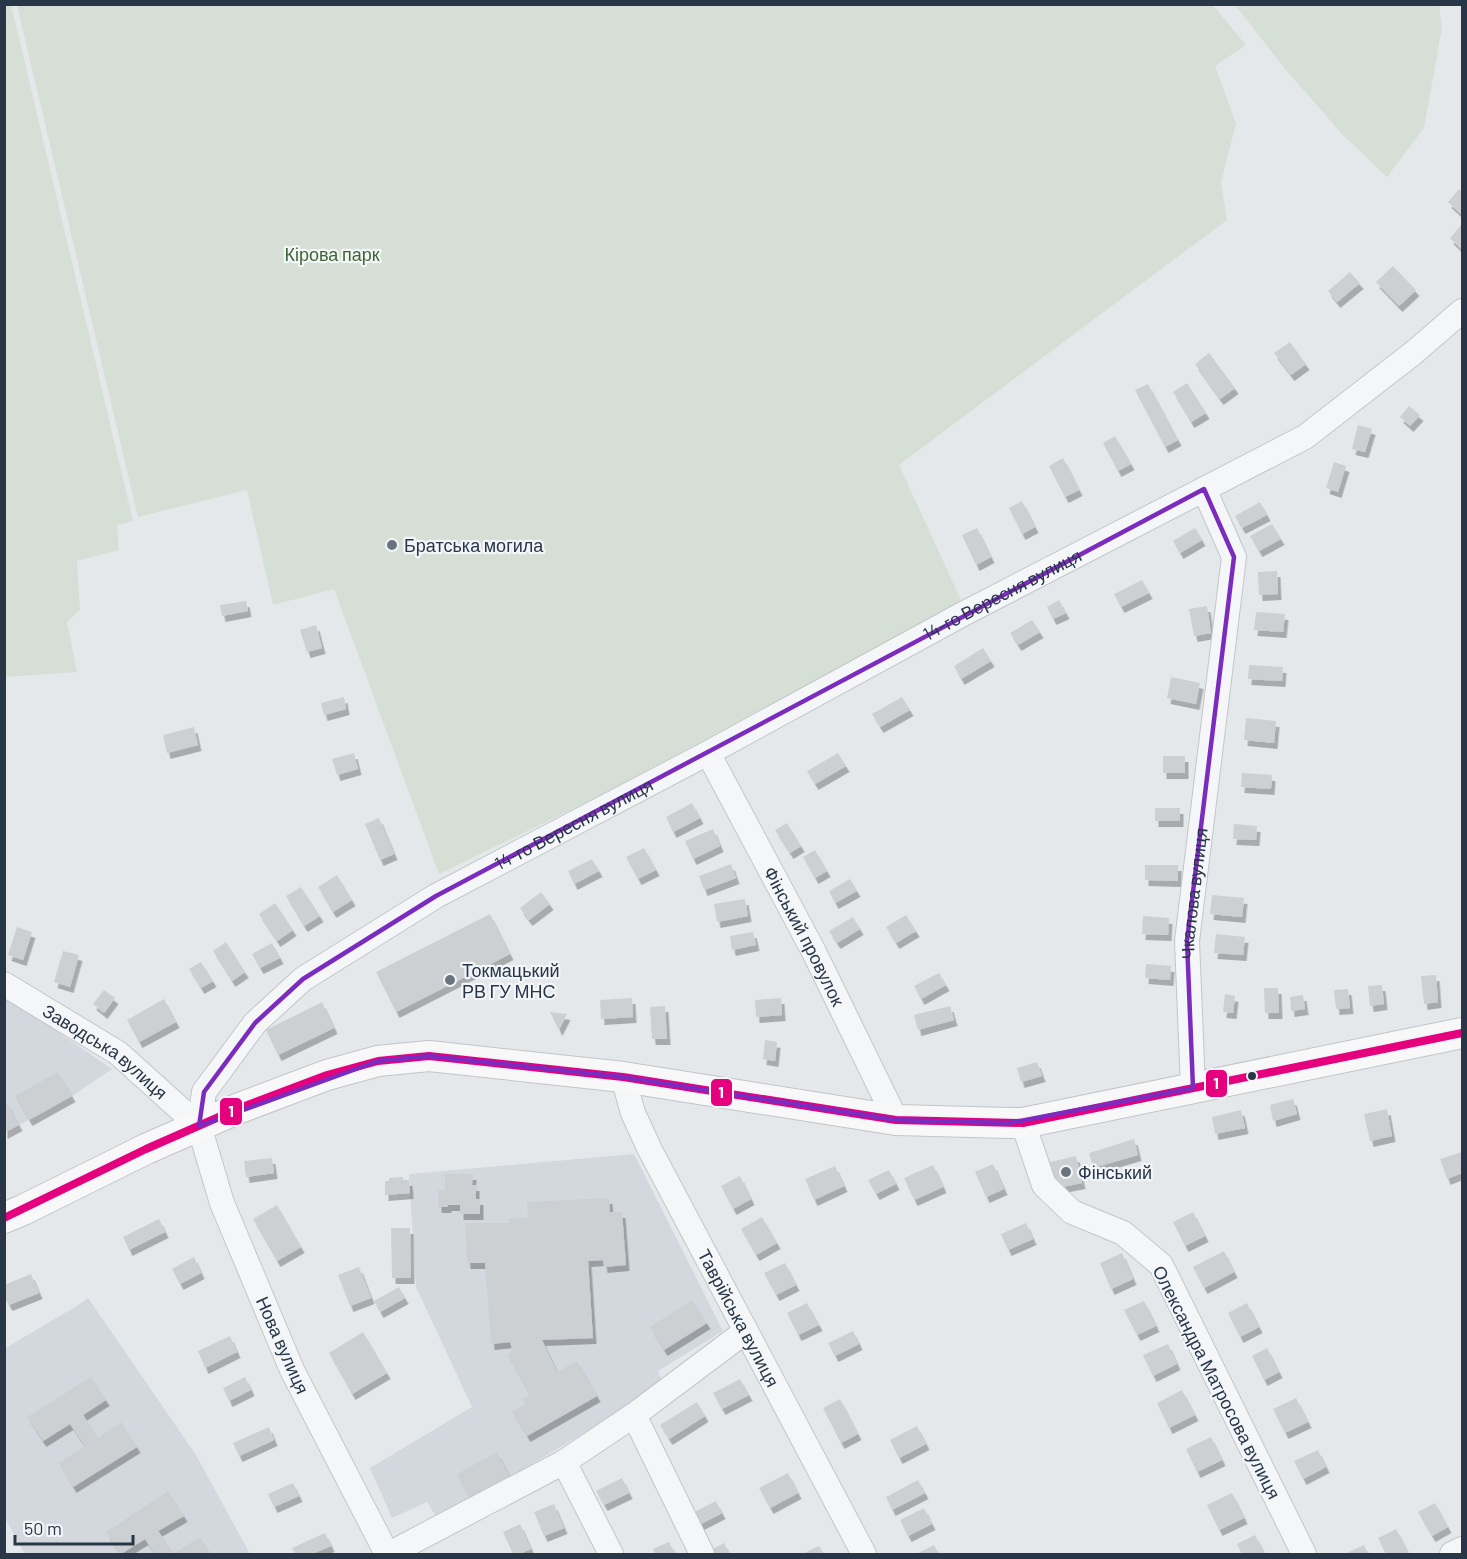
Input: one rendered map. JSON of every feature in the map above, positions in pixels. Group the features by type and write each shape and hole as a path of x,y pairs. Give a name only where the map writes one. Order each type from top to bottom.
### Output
{"main road":[{"path":"4,1218 146,1149 237,1109 378,1060 429,1056 623,1077 896,1119 1023,1123 1462,1033"}],"street":[{"name":"14-го Вересня вулиця","path":"199,1126 204,1092 255,1023 303,979 436,896 708,753 963,614 1305,437 1412,354 1462,311"},
{"name":"Чкалова вулиця","path":"1193,1088 1187,941 1234,557 1203,489"},
{"name":"Фінський провулок","path":"708,753 814,952 896,1119"},
{"name":"Заводська вулиця","path":"4,984 118,1053 199,1126"},
{"name":"Таврійська вулиця","path":"623,1077 633,1113 650,1150 864,1554"},
{"name":"Олександра Матросова вулиця","path":"1023,1123 1044,1185 1072,1212 1123,1233 1161,1265 1304,1554"},
{"name":"Нова вулиця","path":"199,1126 222,1203 292,1370 388,1554"},
{"path":"388,1554 564,1462 634,1415 746,1331"},
{"path":"634,1415 702,1554"},
{"path":"564,1462 611,1554"},
{"path":"1452,1554 1462,1549"}],"highlighted area":[{"path":"1204,489 1234,557 1187,941 1193,1088 1009,1123 896,1120 623,1077 429,1056 378,1061 199,1126 204,1092 255,1023 303,979 436,896"}],"shaded area":[{"path":"4,998 19,1005 112,1069 72,1096 5,1133"},
{"path":"634,1154 723,1331 658,1371 664,1385 438,1520 427,1502 392,1518 370,1468 472,1407 416,1287 409,1174"},
{"path":"88,1298 196,1455 250,1554 25,1554 5,1518 4,1349"}],"green space":[{"path":"11,4 133,521 117,525 119,550 77,561 80,610 67,622 77,672 5,677 4,5"},
{"name":"Кірова парк","path":"1212,4 1246,45 1215,66 1236,124 1221,182 1227,220 899,465 962,602 593,799 439,874 334,589 273,605 247,490 138,517 17,5"},
{"path":"1235,5 1439,5 1442,28 1424,128 1387,177 1342,134 1285,69"}],"building":[{"path":"1459,189 1462,192 1462,215 1448,202"},
{"path":"1462,224 1462,250 1450,238"},
{"path":"1393,266 1416,290 1399,306 1376,282"},
{"path":"1350,272 1360,283 1337,302 1328,291"},
{"path":"1290,342 1306,364 1291,375 1274,353"},
{"path":"1209,353 1235,388 1220,399 1195,364"},
{"path":"1187,383 1206,413 1191,422 1173,392"},
{"path":"1148,384 1178,440 1165,447 1135,390"},
{"path":"1409,406 1420,415 1410,426 1400,417"},
{"path":"1358,425 1372,429 1365,452 1352,449"},
{"path":"1115,436 1131,464 1118,471 1103,443"},
{"path":"1063,458 1079,490 1065,497 1049,466"},
{"path":"1334,462 1346,466 1338,492 1326,488"},
{"path":"1022,501 1035,527 1022,534 1009,508"},
{"path":"1260,502 1267,515 1242,528 1235,516"},
{"path":"1272,524 1281,539 1259,551 1250,536"},
{"path":"977,528 991,557 976,565 962,535"},
{"path":"1195,528 1202,540 1180,553 1173,541"},
{"path":"1277,571 1278,594 1259,595 1258,572"},
{"path":"1142,580 1149,593 1121,607 1114,594"},
{"path":"1059,600 1066,613 1053,619 1047,607"},
{"path":"246,601 248,611 222,616 220,605"},
{"path":"1207,606 1211,633 1194,636 1189,609"},
{"path":"1256,612 1285,614 1283,632 1254,630"},
{"path":"1032,620 1040,632 1018,645 1010,633"},
{"path":"316,625 322,648 307,652 300,630"},
{"path":"983,648 991,661 961,679 954,666"},
{"path":"1249,665 1283,667 1282,681 1248,679"},
{"path":"1171,677 1200,683 1196,704 1167,698"},
{"path":"344,697 346,709 324,715 321,703"},
{"path":"902,697 910,710 880,727 872,714"},
{"path":"1246,718 1276,721 1274,743 1244,740"},
{"path":"194,727 198,745 167,753 163,735"},
{"path":"354,753 358,769 337,775 332,759"},
{"path":"838,753 846,766 815,784 807,771"},
{"path":"1163,756 1185,756 1185,773 1163,773"},
{"path":"1242,773 1272,775 1271,789 1241,787"},
{"path":"692,803 700,818 673,832 666,817"},
{"path":"1155,808 1180,808 1180,821 1155,821"},
{"path":"379,818 394,854 380,860 365,824"},
{"path":"787,823 801,846 790,853 775,830"},
{"path":"1234,824 1257,826 1256,840 1233,839"},
{"path":"713,829 720,846 693,859 685,841"},
{"path":"644,848 656,870 638,879 626,857"},
{"path":"815,850 827,871 815,878 803,857"},
{"path":"592,859 599,871 574,884 568,871"},
{"path":"731,864 736,878 704,890 699,876"},
{"path":"1145,865 1178,865 1178,881 1145,880"},
{"path":"337,875 352,900 333,912 318,887"},
{"path":"850,879 857,891 835,903 829,891"},
{"path":"301,887 320,916 304,926 286,896"},
{"path":"541,892 550,904 529,920 520,908"},
{"path":"1212,895 1244,898 1242,917 1210,914"},
{"path":"745,899 748,916 717,922 714,904"},
{"path":"275,903 293,930 277,941 259,914"},
{"path":"490,914 510,954 396,1012 376,972"},
{"path":"906,915 916,931 896,943 886,927"},
{"path":"1143,916 1169,918 1168,935 1142,934"},
{"path":"853,917 860,929 837,943 829,931"},
{"path":"17,927 32,932 23,960 8,955"},
{"path":"753,932 756,945 732,950 730,936"},
{"path":"1216,934 1245,937 1243,955 1214,953"},
{"path":"226,942 245,972 232,981 213,951"},
{"path":"272,943 280,958 260,968 252,954"},
{"path":"63,951 79,955 70,987 54,982"},
{"path":"201,962 213,981 201,988 189,969"},
{"path":"1146,964 1171,966 1170,980 1145,978"},
{"path":"939,973 946,985 921,999 914,986"},
{"path":"1436,975 1438,1002 1424,1004 1421,976"},
{"path":"1382,985 1384,1004 1370,1006 1368,986"},
{"path":"1264,988 1278,988 1279,1013 1265,1013"},
{"path":"1348,989 1350,1008 1336,1009 1334,990"},
{"path":"104,990 115,998 104,1013 93,1004"},
{"path":"1225,994 1235,996 1233,1013 1223,1012"},
{"path":"1303,995 1305,1009 1291,1011 1290,997"},
{"path":"632,998 633,1017 601,1019 600,1000"},
{"path":"781,998 782,1015 756,1017 755,1000"},
{"path":"164,999 176,1022 139,1042 127,1020"},
{"path":"322,1002 334,1028 278,1055 266,1030"},
{"path":"665,1006 667,1039 652,1039 650,1007"},
{"path":"950,1006 954,1020 918,1030 914,1015"},
{"path":"550,1012 567,1014 559,1030"},
{"path":"765,1040 777,1042 775,1061 763,1059"},
{"path":"1037,1062 1042,1076 1021,1082 1017,1068"},
{"path":"58,1072 72,1096 29,1120 15,1096"},
{"path":"1293,1099 1297,1114 1273,1121 1270,1105"},
{"path":"7,1103 19,1125 4,1133 4,1105"},
{"path":"1387,1109 1392,1136 1370,1141 1364,1114"},
{"path":"1241,1110 1245,1128 1215,1134 1212,1117"},
{"path":"1134,1139 1138,1155 1093,1168 1089,1153"},
{"path":"1462,1152 1462,1173 1447,1179 1440,1159"},
{"name":"Фінський","path":"1076,1156 1082,1183 1056,1188 1050,1162"},
{"path":"272,1158 274,1173 246,1177 244,1161"},
{"path":"993,1164 1004,1189 986,1197 975,1172"},
{"path":"933,1165 943,1187 914,1200 904,1178"},
{"path":"835,1166 844,1186 814,1200 805,1179"},
{"path":"889,1170 896,1184 876,1194 868,1180"},
{"path":"445,1174 473,1174 472,1185 476,1185 476,1199 480,1199 480,1214 460,1214 460,1205 438,1207 438,1190 445,1190"},
{"path":"740,1176 751,1199 733,1209 721,1186"},
{"path":"403,1177 403,1180 409,1180 410,1193 385,1195 385,1181 389,1181 389,1178"},
{"path":"609,1198 610,1212 622,1212 626,1265 604,1267 603,1260 588,1261 593,1338 542,1340 557,1372 577,1361 597,1396 527,1436 512,1411 525,1405 522,1399 530,1395 507,1354 513,1352 510,1342 491,1344 485,1263 467,1263 465,1223 510,1223 509,1219 528,1217 527,1202"},
{"path":"277,1205 301,1247 277,1261 253,1219"},
{"path":"1193,1212 1205,1236 1185,1246 1173,1222"},
{"path":"762,1217 777,1243 756,1255 741,1229"},
{"path":"159,1219 165,1232 129,1250 123,1237"},
{"path":"1026,1223 1033,1239 1008,1250 1001,1234"},
{"path":"391,1228 410,1228 411,1278 392,1278"},
{"path":"1224,1251 1234,1272 1204,1288 1193,1267"},
{"path":"1122,1253 1133,1279 1111,1289 1100,1263"},
{"path":"194,1257 201,1273 180,1284 172,1269"},
{"path":"785,1263 796,1285 776,1295 764,1273"},
{"path":"359,1267 371,1298 350,1306 338,1275"},
{"path":"31,1274 39,1293 9,1305 4,1296 4,1285"},
{"path":"399,1287 405,1298 380,1312 374,1301"},
{"path":"692,1300 707,1323 664,1350 650,1327"},
{"path":"1144,1301 1156,1326 1137,1335 1124,1310"},
{"path":"807,1303 819,1325 798,1335 787,1313"},
{"path":"1247,1303 1259,1327 1240,1337 1228,1313"},
{"path":"853,1331 859,1344 835,1356 828,1343"},
{"path":"363,1332 387,1373 352,1394 329,1353"},
{"path":"230,1336 237,1352 205,1368 198,1351"},
{"path":"1168,1344 1177,1364 1153,1376 1143,1355"},
{"path":"1267,1348 1279,1372 1264,1380 1252,1356"},
{"path":"91,1377 106,1400 83,1415 98,1438 121,1422 137,1447 73,1487 59,1463 85,1446 70,1424 43,1441 27,1417"},
{"path":"245,1377 251,1390 229,1401 223,1388"},
{"path":"740,1379 749,1395 722,1409 713,1393"},
{"path":"1182,1390 1195,1415 1169,1428 1157,1403"},
{"path":"1296,1398 1308,1422 1285,1433 1273,1409"},
{"path":"840,1399 858,1434 841,1443 823,1408"},
{"path":"697,1402 705,1416 669,1439 660,1425"},
{"path":"917,1426 926,1444 899,1458 890,1440"},
{"path":"269,1427 274,1440 239,1456 233,1443"},
{"path":"1211,1437 1222,1460 1197,1472 1186,1449"},
{"path":"1318,1450 1326,1467 1303,1479 1294,1461"},
{"path":"497,1452 510,1478 470,1499 457,1474"},
{"path":"788,1473 798,1493 770,1508 759,1488"},
{"path":"622,1478 629,1493 604,1505 596,1491"},
{"path":"918,1480 925,1493 892,1510 886,1497"},
{"path":"293,1483 299,1496 274,1507 268,1494"},
{"path":"168,1491 184,1516 158,1531 174,1553 200,1537 210,1554 155,1554 145,1539 121,1554 106,1532"},
{"path":"1232,1493 1244,1518 1219,1530 1207,1505"},
{"path":"716,1501 722,1513 699,1525 692,1513"},
{"path":"1435,1503 1448,1527 1432,1536 1418,1512"},
{"path":"554,1504 564,1528 544,1536 534,1512"},
{"path":"924,1508 932,1524 908,1536 900,1520"},
{"path":"520,1524 531,1549 513,1554 503,1532"},
{"path":"1396,1529 1409,1554 1386,1554 1378,1538"},
{"path":"325,1533 331,1546 312,1554 295,1554 292,1548"},
{"path":"1255,1535 1265,1554 1242,1554 1237,1544"},
{"path":"669,1542 675,1554 655,1554 653,1549"},
{"path":"724,1543 730,1554 714,1554 711,1550"},
{"path":"934,1545 939,1554 916,1554"},
{"path":"1364,1545 1368,1554 1345,1554"},
{"path":"819,1546 824,1554 802,1554"}],"transit line":[{"name":"1","path":"4,1218 146,1149 237,1109 327,1075 378,1061 429,1056 623,1077 896,1120 1023,1123 1462,1033"}],"place":[{"name":"Братська могила","path":"392,545"},
{"name":"Токмацький РВ ГУ МНС","path":"450,980"},
{"name":"Фінський","path":"1066,1172"}]}
